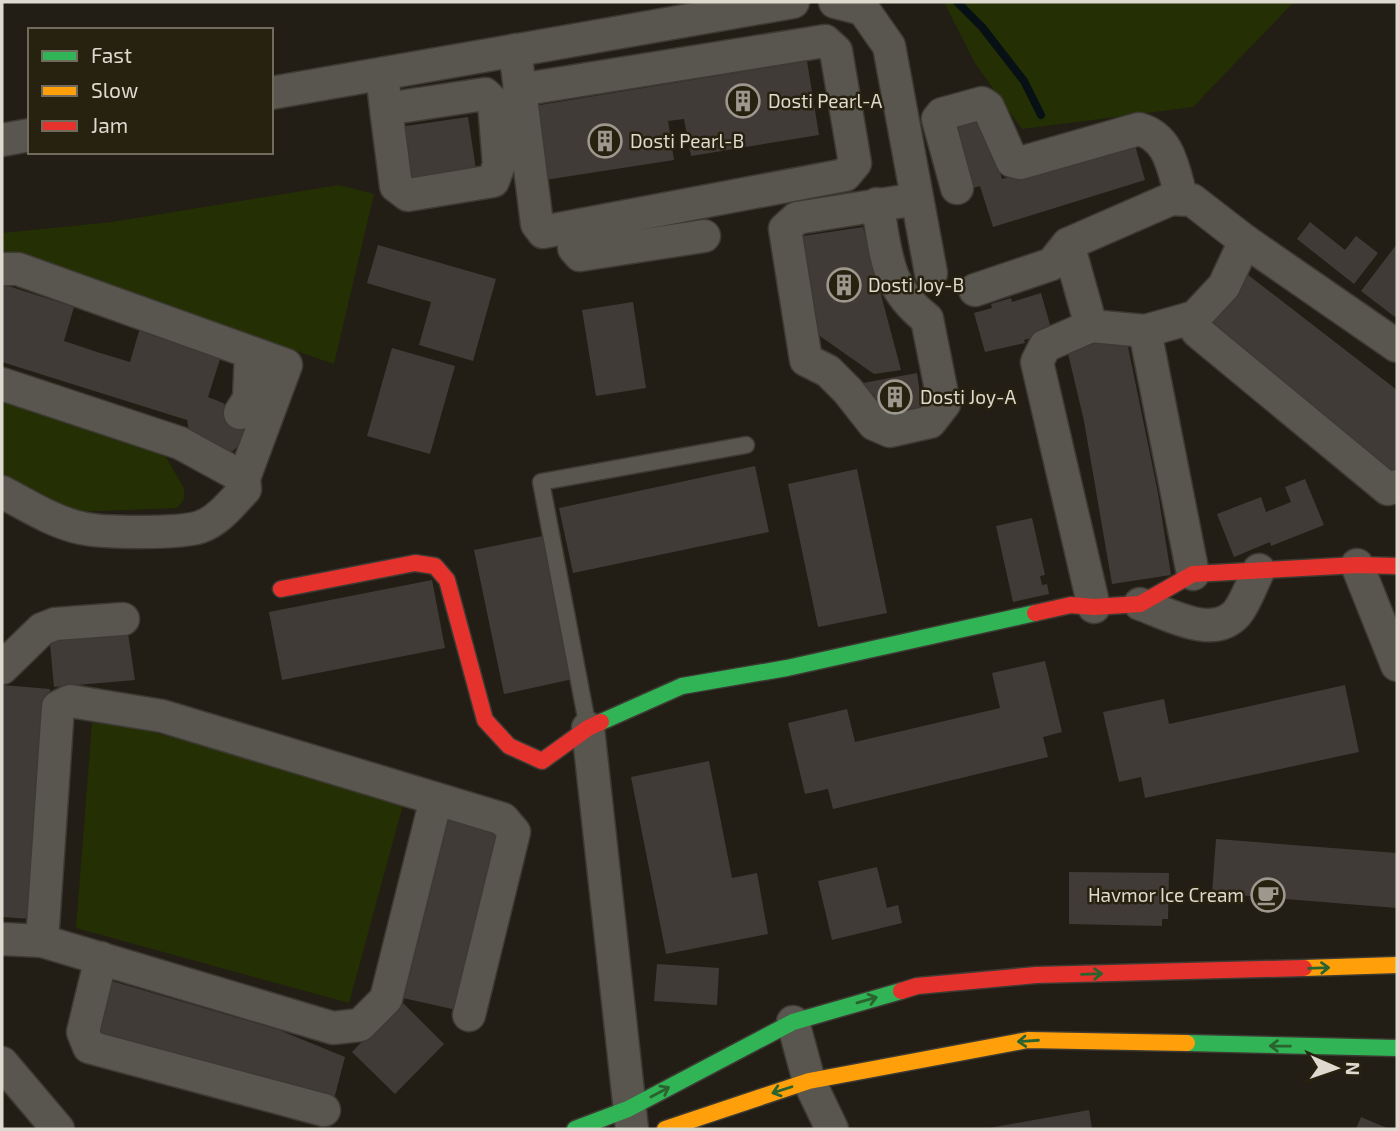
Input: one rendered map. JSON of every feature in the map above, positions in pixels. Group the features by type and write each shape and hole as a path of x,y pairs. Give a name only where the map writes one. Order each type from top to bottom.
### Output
{"street":[{"path":"273,93 793,2"},
{"path":"835,2 863,9 889,46 931,273"},
{"path":"515,50 519,90 537,224 543,232 845,175 855,163 836,51 825,41 519,90"},
{"path":"382,74 386,110"},
{"path":"957,188 938,119 942,114 982,103 988,107 1012,161 1020,163 1139,129 1152,132 1166,146 1182,199"},
{"path":"2,140 28,135"},
{"path":"877,204 892,279 909,306 927,319 944,404 930,422 890,431 874,424 828,371 806,360 785,229 796,218 877,204 917,199"},
{"path":"975,290 1052,264 1068,244 1171,199 1192,200 1245,241 1394,337"},
{"path":"573,227 574,248 580,255 704,236"},
{"path":"1094,607 1037,362 1045,346 1091,327 1145,331 1195,317 1224,286 1245,241"},
{"path":"1068,244 1091,327"},
{"path":"2,268 18,269 286,365 244,478 244,489 220,515 200,527 159,532 82,528 54,518 2,492"},
{"path":"1188,319 1198,332 1388,489 1397,486"},
{"path":"1145,331 1193,574"},
{"path":"240,413 248,399 251,353"},
{"path":"2,384 180,443 244,478"},
{"path":"281,589 415,564 435,566 447,580 485,720 498,740 520,753 542,761 588,728 682,686 787,668 1060,607 1140,604 1197,624 1219,625 1236,614 1259,570"},
{"path":"1140,604 1193,574 1357,565 1397,566"},
{"path":"1357,565 1394,650"},
{"path":"2,668 42,629 55,624 123,619"},
{"path":"42,941 58,707 70,701 162,716 503,819 514,832 469,1014"},
{"path":"588,728 630,1119"},
{"path":"2,939 42,941 333,1028 360,1025 386,999 436,799"},
{"path":"101,958 83,1032 89,1047 324,1110"},
{"path":"575,1129 630,1119 793,1022 917,986 1036,975 1397,965"},
{"path":"793,1022 809,1081 832,1129"},
{"path":"664,1129 809,1081 1028,1040 1397,1048"},
{"path":"2,1063 58,1129"}],"lane":[{"path":"588,728 541,482 746,444"}],"green space":[{"path":"944,2 1294,2 1193,107 1022,129 975,63"},
{"path":"339,185 374,194 334,364 2,250 2,233 112,222"},
{"path":"2,396 160,447 184,488 184,499 177,508 74,512 40,503 2,473"},
{"path":"92,723 130,726 404,801 349,1003 76,928"}],"building":[{"path":"807,61 819,135 691,156 684,119 668,121 674,160 545,180 534,106"},
{"path":"981,109 1002,179 1133,138 1145,180 993,227 980,186 963,191 944,123"},
{"path":"468,117 477,176 409,186 399,127"},
{"path":"1310,222 1345,250 1356,236 1378,253 1354,284 1297,239"},
{"name":"Dosti Joy-B","path":"863,227 901,370 874,374 817,334 803,236"},
{"path":"1397,244 1397,314 1395,317 1361,291"},
{"path":"378,245 496,279 473,361 419,345 431,302 367,283"},
{"path":"1243,271 1397,390 1396,475 1201,326"},
{"path":"2,284 74,307 64,341 97,352 130,362 140,328 222,353 208,397 223,403 233,412 244,431 240,444 223,455 190,437 187,420 2,362"},
{"path":"1041,293 1052,332 1024,340 1025,343 985,352 974,313 992,308 991,304 1011,298 1012,302"},
{"path":"633,302 646,388 596,396 582,310"},
{"path":"1126,337 1158,493 1171,575 1112,584 1084,421 1066,345"},
{"path":"392,348 455,366 430,454 367,436"},
{"name":"Dosti Joy-A","path":"917,373 923,414 877,411 863,383"},
{"path":"755,466 769,532 573,573 559,508"},
{"path":"857,469 887,613 818,627 788,484"},
{"path":"1305,479 1324,525 1234,557 1217,514 1261,497 1266,512 1291,502 1285,487"},
{"path":"1032,518 1045,575 1040,576 1042,585 1047,584 1049,594 1013,602 996,526"},
{"path":"543,536 573,679 504,694 474,550"},
{"path":"432,580 445,648 282,680 269,612"},
{"path":"127,627 135,680 54,687 49,633"},
{"path":"1045,661 1062,732 1043,737 1048,757 833,809 828,789 805,794 788,723 847,709 855,742 1000,708 992,673"},
{"path":"2,685 50,689 32,919 2,917"},
{"path":"1345,685 1359,752 1145,798 1141,777 1119,782 1103,712 1164,699 1169,724"},
{"path":"709,761 732,878 757,873 768,934 666,954 631,777"},
{"path":"443,819 500,832 461,1011 403,998"},
{"path":"1216,839 1397,853 1397,908 1212,893"},
{"path":"877,867 887,908 898,905 902,923 832,940 818,881"},
{"path":"1069,872 1169,873 1168,919 1162,919 1162,926 1069,924"},
{"path":"657,964 719,968 717,1005 654,1001"},
{"path":"105,979 279,1030 345,1057 333,1103 88,1039"},
{"path":"401,1001 444,1044 395,1094 352,1052"},
{"path":"1089,1110 1092,1129 989,1129 989,1128"},
{"path":"1361,1117 1389,1129 1356,1129"}],"waterway":[{"path":"957,2 982,27 1024,81 1041,115"}],"traffic: fast":[{"path":"601,722 682,686 787,668 1035,613"},
{"path":"575,1129 628,1109 793,1022 901,991"},
{"path":"1187,1043 1397,1048"}],"traffic: slow":[{"path":"1304,968 1397,965"},
{"path":"665,1129 809,1081 1028,1040 1187,1043"}],"traffic: jam":[{"path":"281,589 415,563 435,566 447,580 485,720 509,746 542,761 588,728 601,722"},
{"path":"1035,613 1071,605 1094,607 1140,604 1193,574 1357,565 1397,566"},
{"path":"901,991 917,986 1036,975 1304,968"}],"place":[{"name":"Dosti Pearl-A","path":"743,101"},
{"name":"Dosti Pearl-B","path":"605,141"},
{"name":"Dosti Joy-B","path":"844,285"},
{"name":"Dosti Joy-A","path":"895,397"},
{"name":"Havmor Ice Cream","path":"1268,895"}]}
